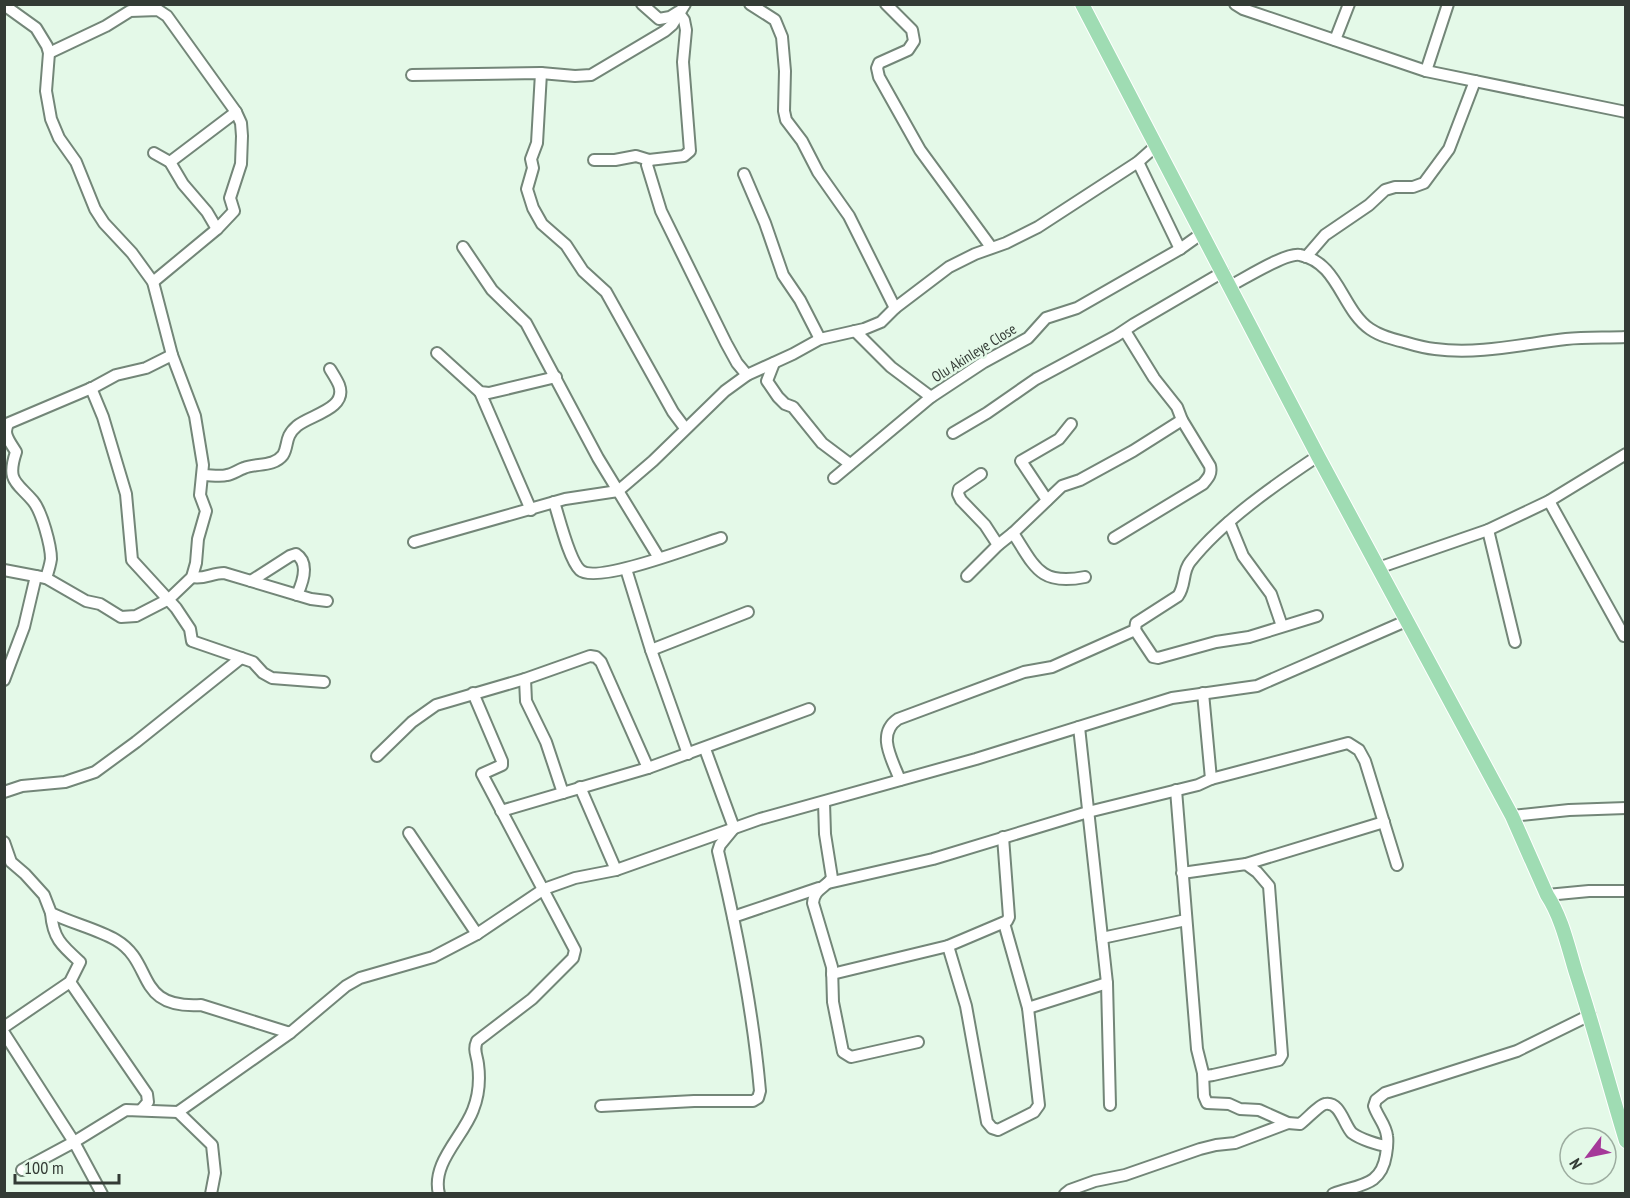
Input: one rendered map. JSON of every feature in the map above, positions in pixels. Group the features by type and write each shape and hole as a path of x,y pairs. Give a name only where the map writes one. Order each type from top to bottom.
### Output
{"main road":[{"path":"1082,4 1318,456 1512,816 1564,933 1626,1141"}],"street":[{"path":"642,4 659,19 670,17 682,8"},
{"path":"750,4 775,20 782,37 786,120 802,141 818,172 849,216 895,308"},
{"path":"886,4 912,30 914,41 908,50 879,63 877,68 879,77 920,150 991,247"},
{"path":"1236,4 1243,9 1426,71 1626,112"},
{"path":"1335,40 1349,4"},
{"path":"1426,71 1448,4"},
{"path":"4,5 36,28 49,53 46,91 51,120 59,138 76,162 94,209 132,253 153,282 172,355 195,416 204,474 200,495 206,511 198,539 192,577 169,599 136,616 121,617 100,604 86,601 40,577 4,570"},
{"path":"49,53 106,26 131,8 158,10 166,16 236,112 241,123 241,164 230,198 234,211 217,229 153,282"},
{"path":"412,75 541,73 575,76 596,74 666,31 682,8"},
{"path":"594,160 615,160 636,156 649,160 684,156 690,150 683,62 686,30 682,8"},
{"path":"541,73 537,143 531,159 533,168 527,189 532,208 542,224 566,245 583,270 606,292 685,428"},
{"path":"1306,256 1325,235 1369,205 1385,190 1424,183 1449,149 1474,81"},
{"path":"171,162 236,112"},
{"path":"414,542 554,502 618,491 653,461 724,391 747,375 820,339 881,322 895,308 949,267 1038,227 1138,162 1156,147"},
{"path":"154,153 171,162 183,184 207,212 217,229"},
{"path":"649,160 647,165 661,211 736,363 747,375"},
{"path":"1138,162 1180,249"},
{"path":"744,174 765,223 783,275 800,300 820,339"},
{"name":"Olu Akinleye Close","path":"834,478 931,397 976,366 1028,338 1046,318 1077,308 1180,249 1201,234"},
{"path":"463,247 492,290 526,323 618,491 659,558"},
{"path":"1230,286 1294,254 1306,256 1328,272 1360,321 1371,330 1417,345 1435,349 1460,350 1568,339 1626,337"},
{"path":"953,433 1036,379 1125,331 1223,272"},
{"path":"855,331 891,367 931,397"},
{"path":"1114,538 1203,484 1212,472 1177,407 1154,378 1125,331"},
{"path":"437,353 480,392 531,510"},
{"path":"4,680 40,577 51,558 37,507 17,486 13,474 16,452 6,433 6,428 9,423 116,375 146,368 172,355"},
{"path":"774,363 767,381 777,397 785,404 793,406 822,443 850,464"},
{"path":"204,474 227,475 253,465 270,464 283,454 287,438 293,429 304,420 332,409 335,404 340,393 330,369"},
{"path":"480,392 489,393 556,377"},
{"path":"91,388 103,417 126,494 132,560 135,566 169,599 190,629 192,641 253,662 263,673 272,678 324,682"},
{"path":"967,576 1062,486 1080,480 1133,451 1182,420"},
{"path":"1047,500 1021,461 1059,439 1071,424"},
{"path":"1378,568 1488,530 1549,501 1626,454"},
{"path":"1317,616 1249,637 1216,642 1158,658 1153,657 1135,630 1136,623 1178,596 1183,589 1184,574 1189,563 1229,522 1318,456"},
{"path":"981,474 960,489 958,494 985,525 998,545"},
{"path":"1549,501 1624,636"},
{"path":"554,502 578,568 589,575 626,569 721,538"},
{"path":"1229,522 1242,556 1271,594 1282,626"},
{"path":"1488,530 1515,642"},
{"path":"1013,533 1035,567 1048,577 1067,581 1085,578"},
{"path":"251,581 296,554 302,558 305,568 303,584 297,595"},
{"path":"626,569 651,650 688,754"},
{"path":"192,577 204,578 216,573 224,573 297,595 327,601"},
{"path":"651,650 748,612"},
{"path":"22,1170 126,1110 178,1112 290,1033 345,986 360,978 433,957 477,934 544,889 575,878 616,870 760,819 900,780 1172,698 1257,686 1406,621"},
{"path":"900,780 887,744 887,732 890,725 898,719 1024,672 1053,667 1135,630"},
{"path":"377,756 412,722 436,705 525,679 590,656 596,657 601,662 648,768"},
{"path":"4,792 22,786 65,782 95,772 242,658"},
{"path":"525,679 526,701 546,742 563,793"},
{"path":"439,1194 437,1175 472,1112 478,1093 478,1065 474,1048 477,1041 532,999 573,958 575,950 482,774 502,765 502,761 473,693"},
{"path":"1203,693 1211,779"},
{"path":"501,812 648,768 808,709"},
{"path":"1079,727 1107,983 1110,1105"},
{"path":"734,917 824,885 933,859 1088,812 1348,743 1359,750 1365,761 1397,865"},
{"path":"705,748 734,828"},
{"path":"580,787 616,870"},
{"path":"1176,790 1197,1049 1207,1103 1228,1104 1240,1109 1258,1110 1288,1123 1300,1124 1319,1106 1331,1105 1337,1108 1353,1134 1387,1146"},
{"path":"824,802 825,834 832,878 813,897 814,909 832,974 833,1002 841,1044 846,1056 851,1057 918,1042"},
{"path":"1512,816 1569,810 1626,808"},
{"path":"1182,873 1246,864 1384,822"},
{"path":"601,1106 694,1101 753,1101 758,1098 760,1091 756,1044 734,917 718,851 734,828"},
{"path":"409,833 477,934"},
{"path":"832,974 948,946 1004,923 1010,917 1003,837"},
{"path":"4,842 11,862 44,895 51,913 53,931 58,939 80,962 70,982 4,1027"},
{"path":"1203,1072 1206,1076 1213,1075 1274,1062 1282,1058 1267,858"},
{"path":"1246,864 1257,872 1269,886"},
{"path":"1547,895 1589,891 1626,891"},
{"path":"51,913 116,940 128,950 155,994 169,1002 185,1006 201,1005 290,1033"},
{"path":"1102,938 1186,920"},
{"path":"948,946 966,1006 987,1122 992,1128 998,1130 1034,1112 1039,1105 1028,1008 1004,923"},
{"path":"70,982 147,1094 148,1102 141,1110"},
{"path":"1028,1008 1107,983"},
{"path":"1333,1194 1378,1177 1385,1161 1387,1135 1374,1106 1376,1100 1385,1093 1517,1051 1590,1015"},
{"path":"4,1033 74,1142 102,1194"},
{"path":"178,1112 212,1145 215,1173 211,1194"},
{"path":"1065,1194 1095,1181 1125,1175 1200,1149 1235,1143 1288,1123"}]}
